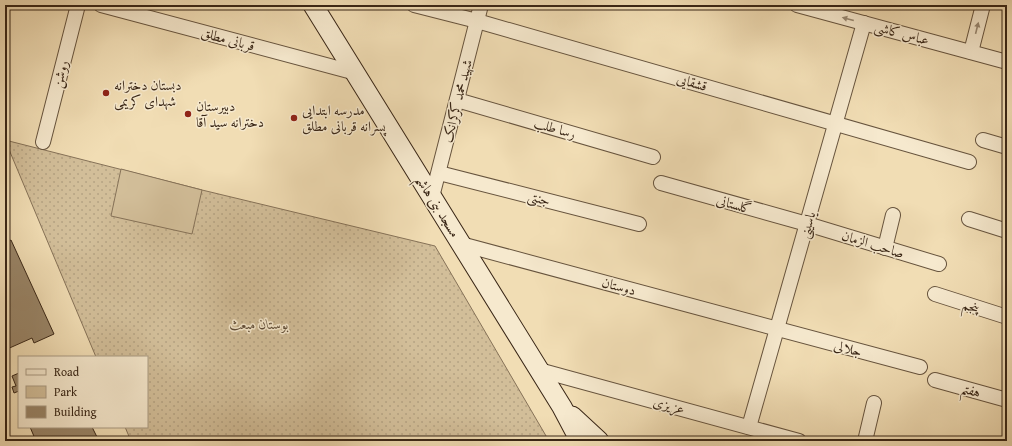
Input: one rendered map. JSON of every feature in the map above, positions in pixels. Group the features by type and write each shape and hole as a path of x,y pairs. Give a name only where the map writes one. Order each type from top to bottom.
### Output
{"main road":[{"name":"مسجد بنی هاشم","path":"313,5 562,407 580,441"},
{"name":"مسجد بنی هاشم","path":"562,407 599,441"}],"street":[{"name":"روشن","path":"43,142 78,5"},
{"name":"قربانی مطلق","path":"101,5 356,73"},
{"name":"قشقایی","path":"414,5 477,21 969,162"},
{"name":"شهید محمد کرکرانک","path":"432,197 481,5"},
{"name":"عباس کاشی","path":"797,5 814,7 864,23 1007,62"},
{"path":"970,52 982,5"},
{"name":"یاسینی","path":"749,427 864,23"},
{"name":"رسا طلب","path":"457,100 653,157"},
{"path":"983,140 1007,147"},
{"name":"جنتی","path":"439,173 639,224"},
{"name":"گلستانی","path":"661,183 807,224"},
{"path":"885,248 893,215"},
{"path":"969,220 1007,231"},
{"name":"صاحب الزمان","path":"807,224 938,264"},
{"name":"دوستان","path":"461,244 777,328"},
{"name":"پنجم","path":"935,294 1007,317"},
{"name":"جلالی","path":"777,328 920,367"},
{"name":"عزیزی","path":"539,370 799,441"},
{"name":"هفتم","path":"935,380 1007,400"},
{"path":"865,441 874,403"}],"green space":[{"name":"بوستان مبعث","path":"5,140 202,190 435,246 549,441 131,441 125,428 148,428 148,356 96,356"},
{"path":"121,169 202,190 192,234 111,216"}],"building":[{"path":"11,240 54,334 34,343 32,338 5,350 5,243"},
{"path":"18,373 18,391 14,393 12,387 16,386 12,376"},
{"path":"30,428 92,428 99,441 36,441"}],"place":[{"name":"دبستان دخترانه شهدای کریمی","path":"106,93"},
{"name":"دبیرستان دخترانه سید آقا","path":"188,114"},
{"name":"مدرسه ابتدایی پسرانه قربانی مطلق","path":"294,118"}]}
